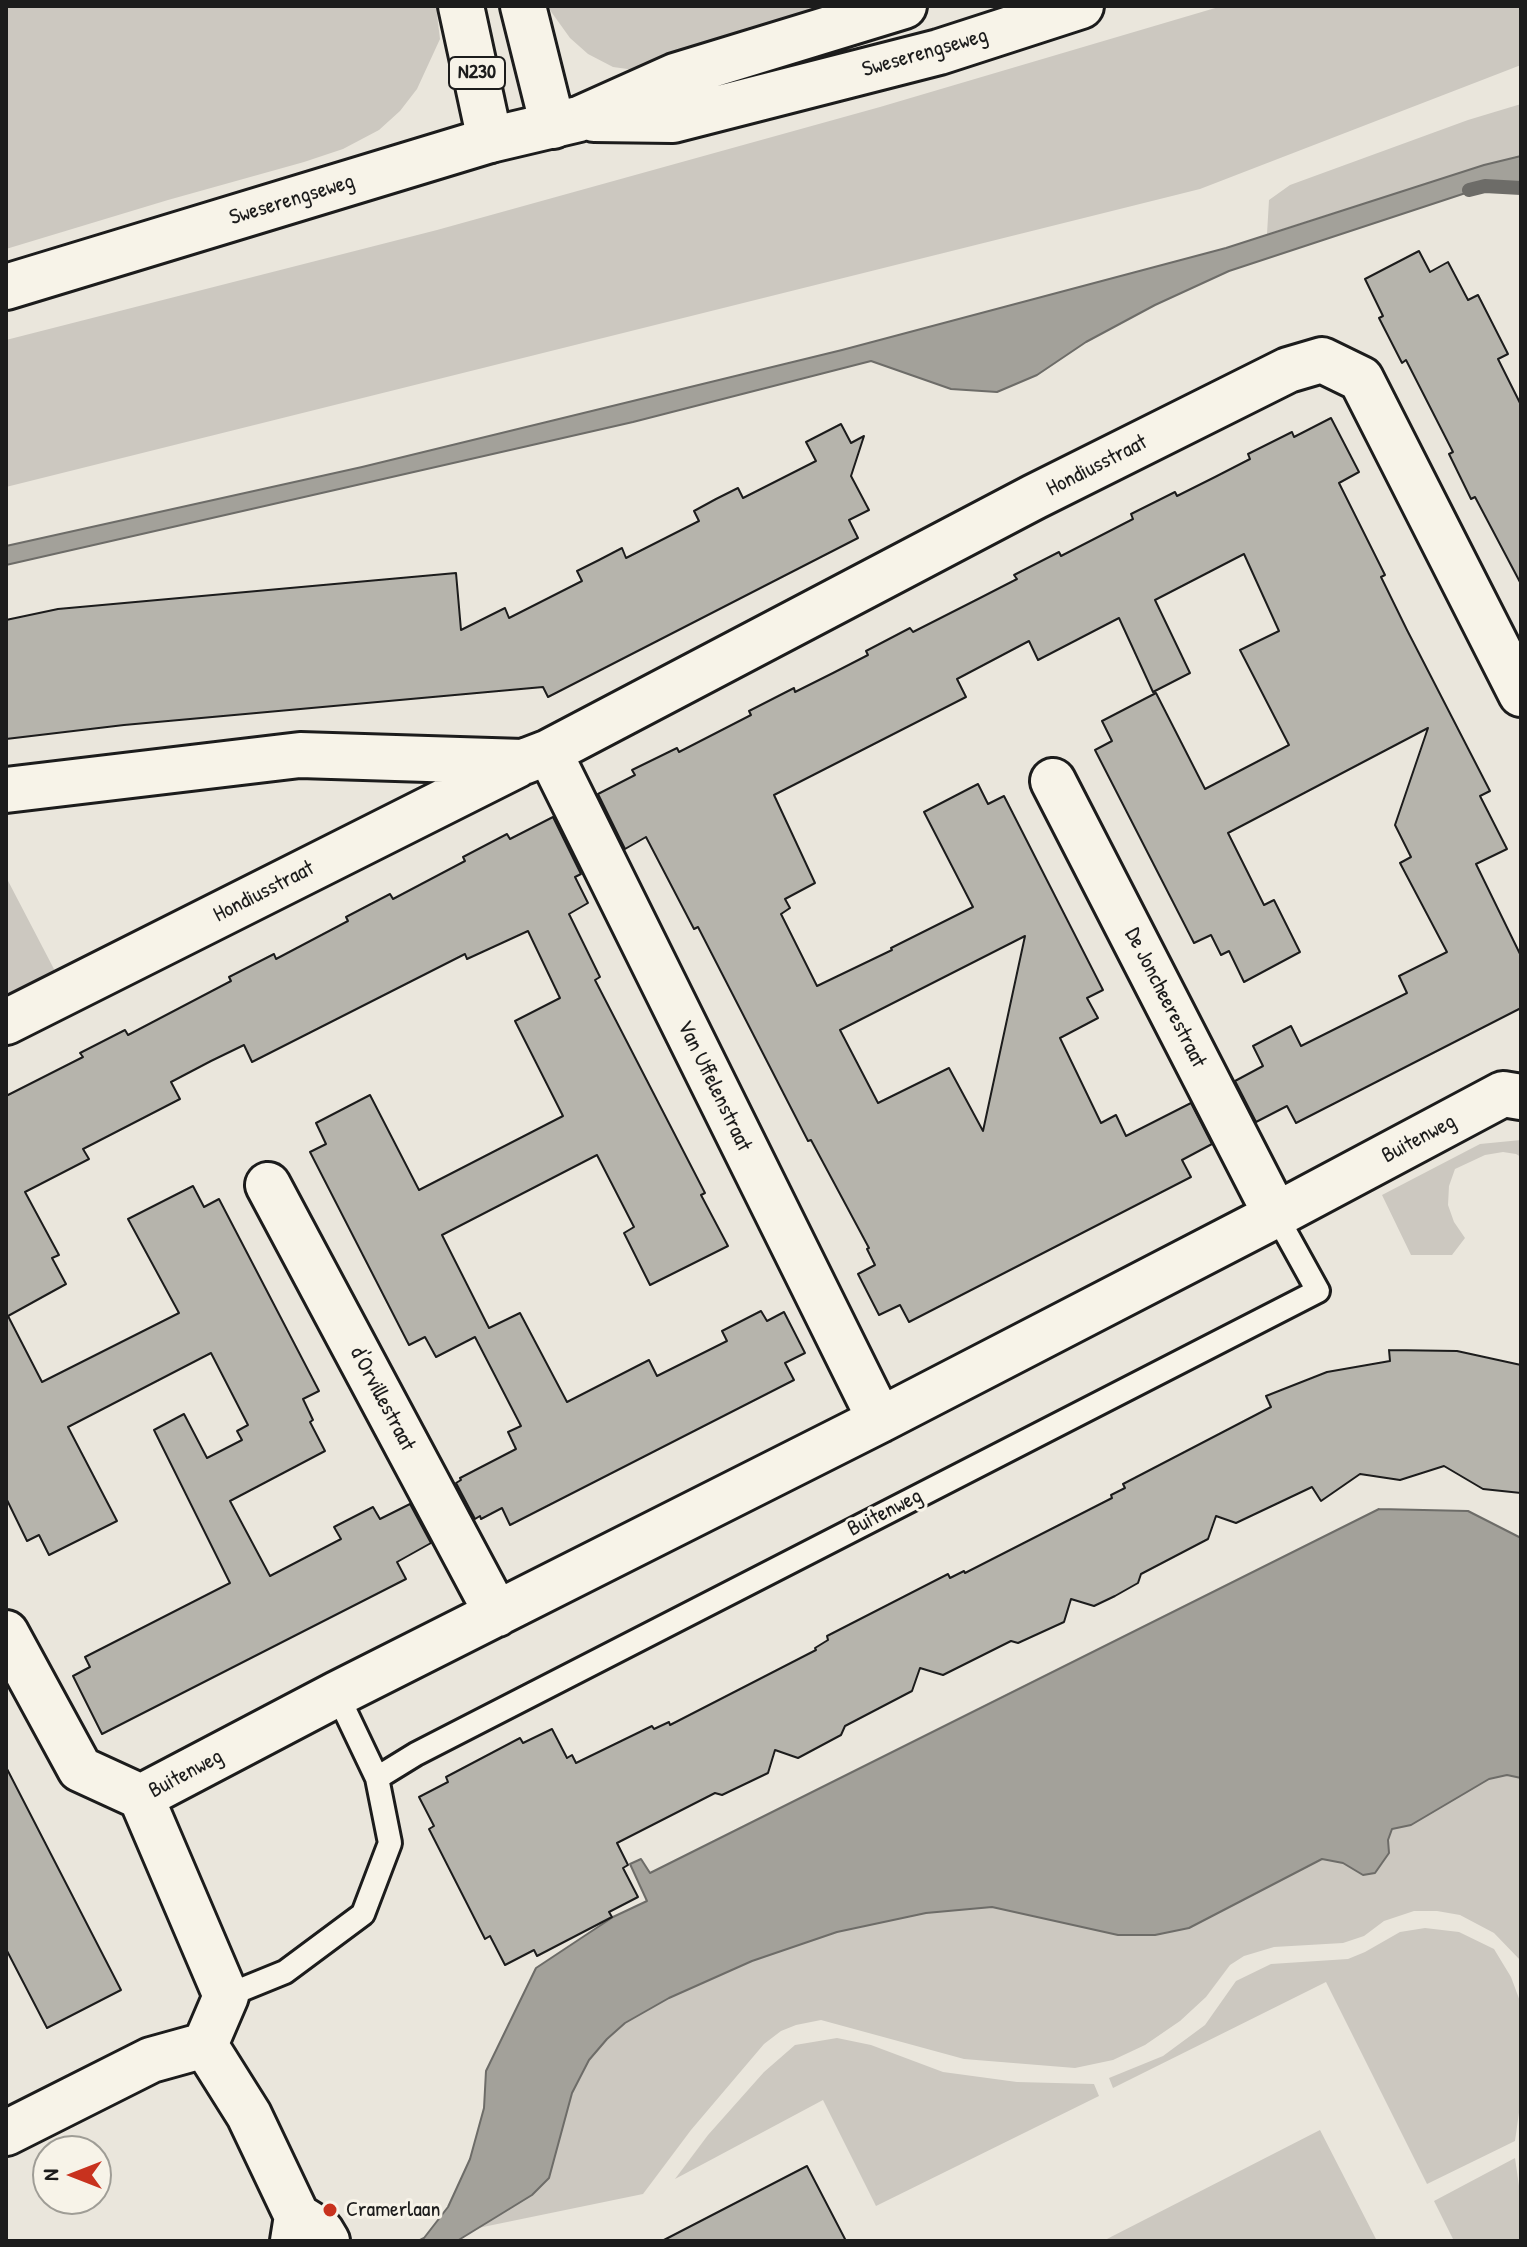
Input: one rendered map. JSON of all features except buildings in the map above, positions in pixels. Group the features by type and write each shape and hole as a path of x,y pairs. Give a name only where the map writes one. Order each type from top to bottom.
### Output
{"street":[{"name":"N230","path":"461,6 490,140"},
{"name":"N230","path":"523,6 566,122"},
{"name":"Sweserengseweg","path":"6,287 490,140 566,122 675,76 904,6"},
{"name":"Sweserengseweg","path":"566,122 673,120 939,52 1081,6"},
{"name":"Hondiusstraat","path":"6,1022 536,757 1034,497 1288,370 1322,360 1361,379 1521,694"},
{"name":"Hondiusstraat","path":"6,790 300,755 536,757"},
{"name":"Van Uffelenstraat","path":"536,757 880,1420"},
{"name":"De Joncheerestraat","path":"1053,781 1276,1215"},
{"name":"Buitenweg","path":"226,1996 141,1797 337,1694 880,1420 1503,1094 1521,1097"},
{"name":"d'Orvillestraat","path":"268,1185 497,1614"},
{"path":"6,1633 80,1769 141,1797"},
{"path":"205,2045 226,1996"},
{"path":"6,2133 151,2060 205,2045"},
{"path":"205,2045 249,2115 309,2232"}],"lane":[{"name":"Buitenweg","path":"377,1778 430,1747 1318,1291 1276,1215"},
{"path":"226,1996 285,1972 363,1914 390,1843 377,1778 337,1694"}],"shaded area":[{"path":"6,6 436,6 440,39 417,89 400,111 379,130 343,149 6,249"},
{"path":"547,6 887,6 642,71 613,67 588,54 570,38"},
{"path":"1222,6 1521,6 1521,65 1200,189 6,487 6,340 437,230 880,107"},
{"path":"1521,104 1521,156 1267,234 1269,200 1290,185 1468,120"},
{"path":"1521,156 1521,182 1490,185 1229,271 1155,305 1086,342 1037,375 997,392 951,389 871,361 633,422 6,565 6,546 362,467 842,350 1226,248 1484,165"},
{"path":"6,877 55,971 6,996"},
{"path":"1521,1140 1521,1157 1503,1152 1485,1155 1455,1169 1449,1186 1448,1205 1454,1222 1465,1238 1452,1255 1411,1255 1382,1195 1480,1144"},
{"path":"1379,1509 1468,1511 1521,1538 1521,1778 1507,1775 1489,1779 1411,1825 1392,1829 1388,1840 1389,1853 1375,1873 1363,1875 1343,1863 1322,1859 1189,1928 1155,1935 1118,1935 992,1907 926,1913 837,1932 752,1961 669,1998 625,2023 607,2039 589,2060 572,2093 549,2178 532,2195 457,2241 418,2241 424,2238 448,2207 470,2159 484,2108 486,2071 536,1968 613,1917 647,1901 630,1864 641,1859 650,1873"},
{"path":"1507,1775 1521,1778 1521,1961 1494,1933 1460,1915 1414,1911 1384,1921 1364,1936 1343,1943 1274,1947 1244,1956 1230,1965 1206,1997 1180,2021 1145,2045 1113,2060 1075,2068 964,2059 821,2020 796,2025 781,2031 764,2044 691,2130 643,2194 478,2228 532,2195 549,2178 572,2093 589,2060 607,2039 625,2023 669,1998 752,1961 837,1932 926,1913 992,1907 1118,1935 1189,1928 1322,1859 1343,1863 1363,1875 1389,1853 1388,1840 1392,1829 1411,1825 1489,1779"},
{"path":"1425,1928 1459,1932 1494,1949 1511,1977 1521,2004 1521,2098 1515,2141 1427,2184 1326,1982 1113,2088 1109,2078 1163,2056 1205,2025 1236,1981 1271,1964 1348,1959 1400,1932"},
{"path":"837,2038 871,2045 943,2072 1017,2082 1094,2084 1099,2096 876,2206 823,2100 675,2179 708,2135 764,2072 795,2045"},
{"path":"1320,2130 1377,2241 1103,2241"},
{"path":"1515,2158 1521,2200 1521,2241 1454,2241 1434,2201"}],"waterway":[{"path":"1469,190 1485,186 1521,188"}],"place":[{"name":"Cramerlaan","path":"330,2210"}]}
